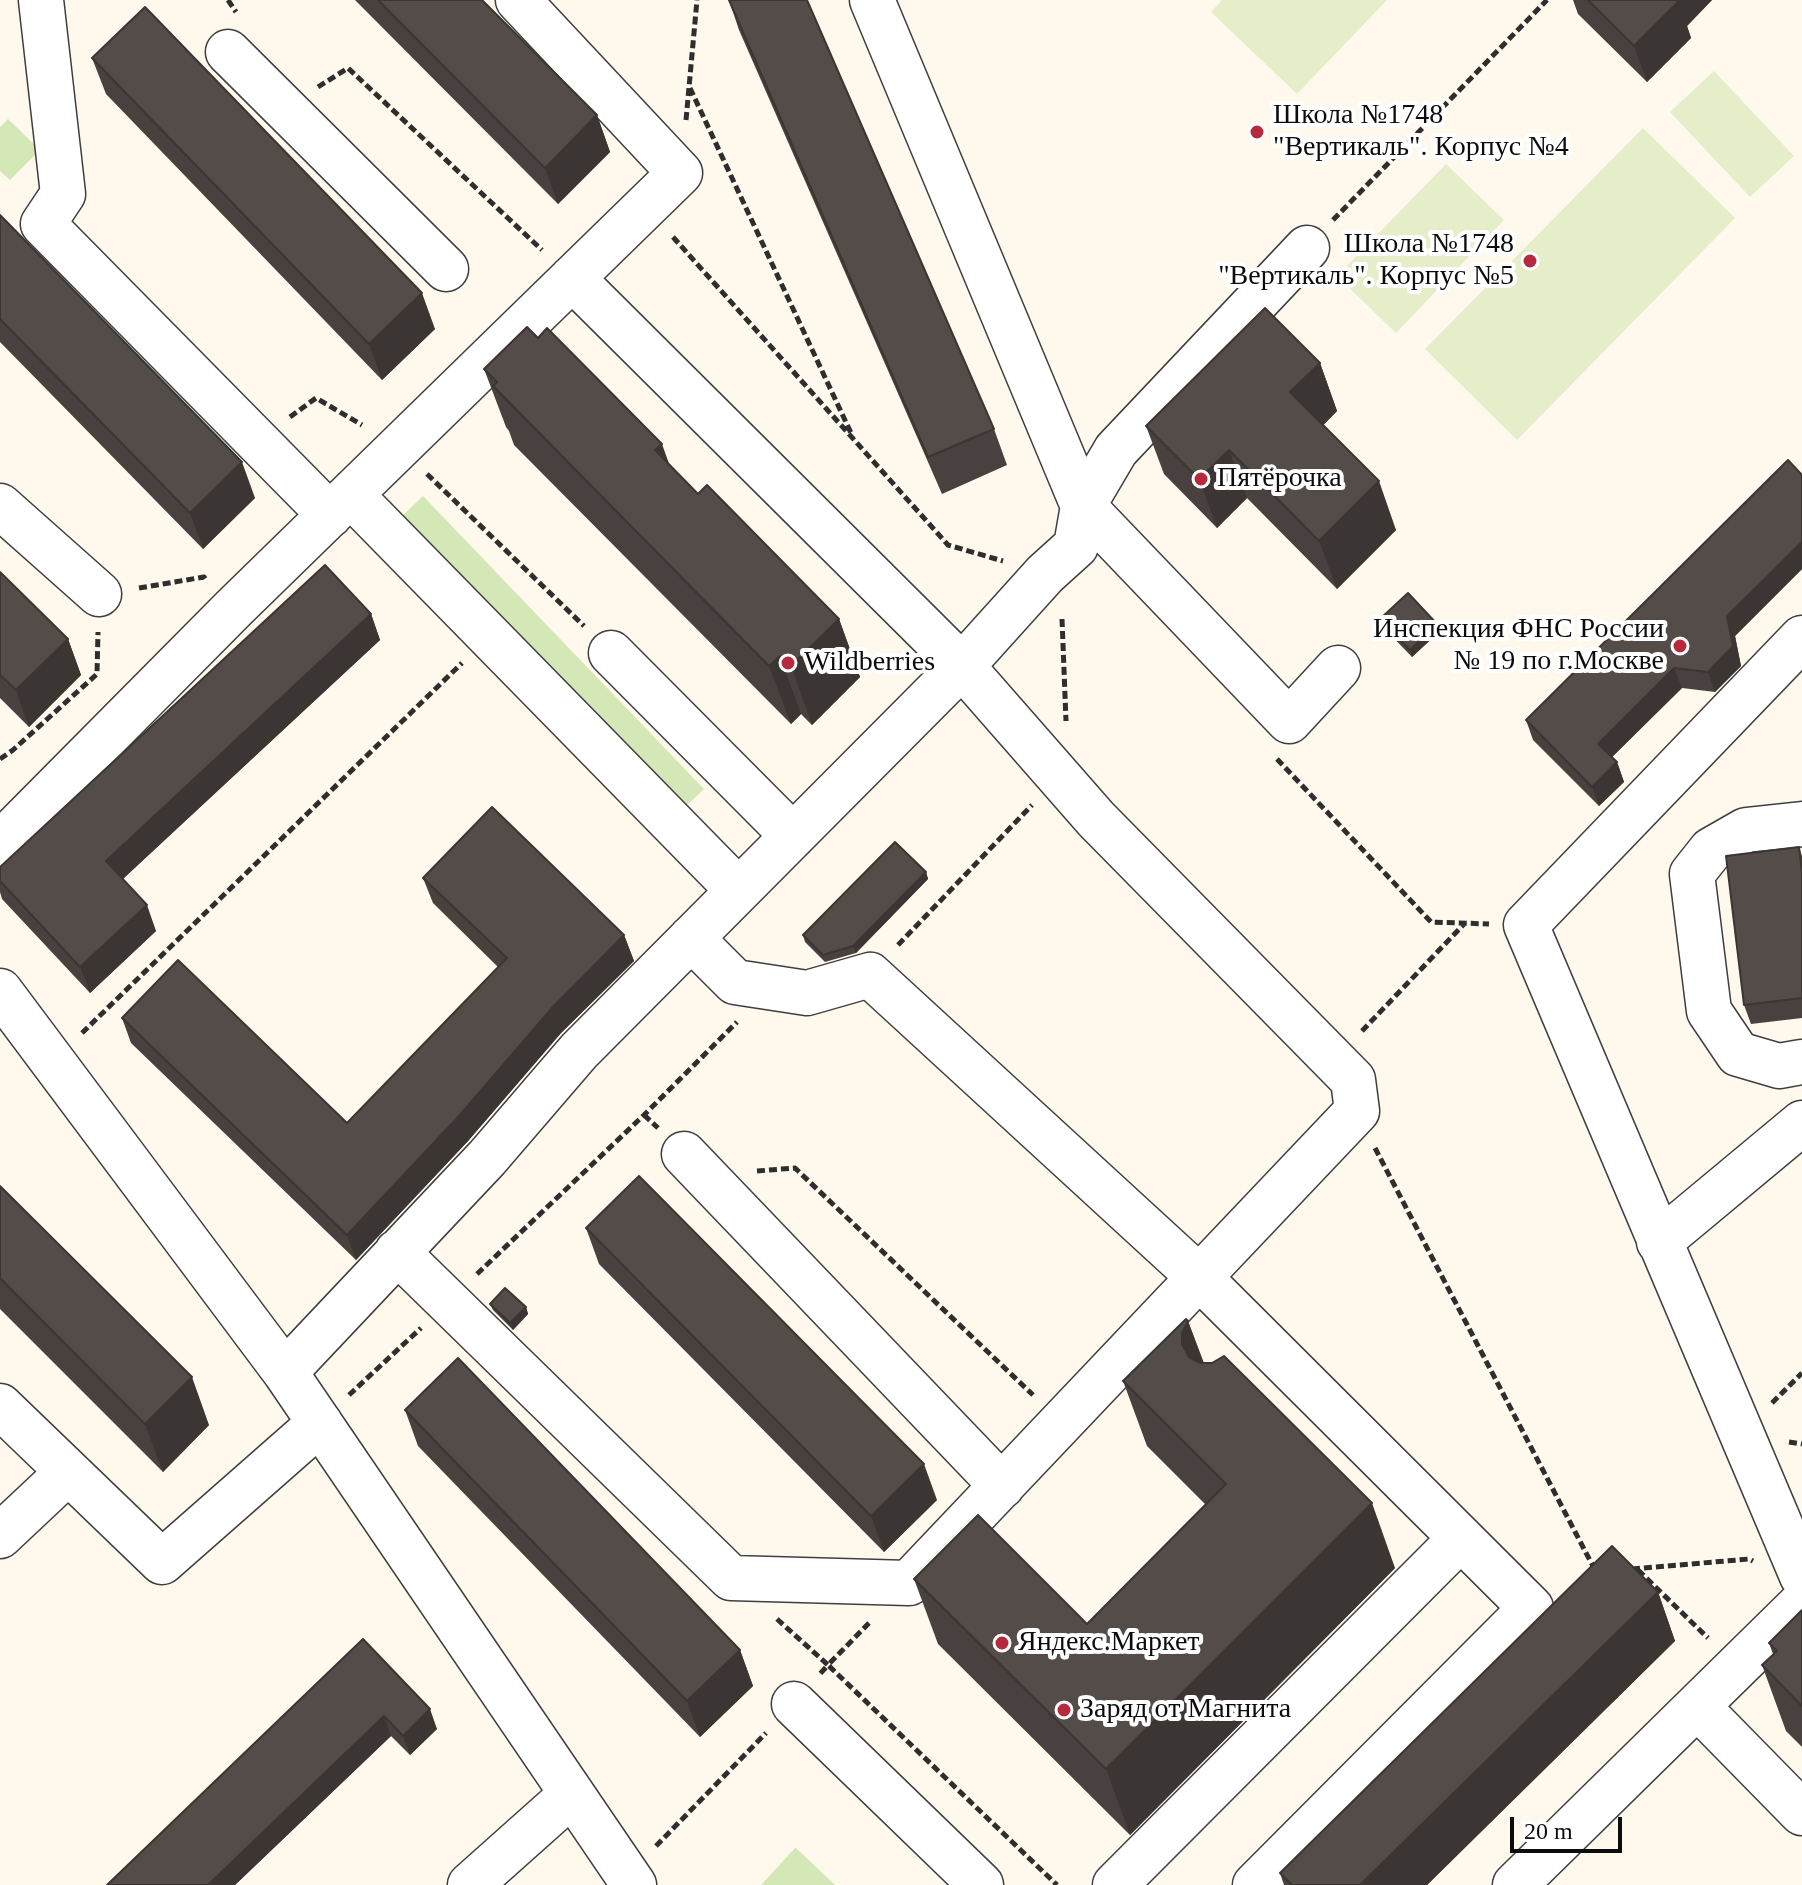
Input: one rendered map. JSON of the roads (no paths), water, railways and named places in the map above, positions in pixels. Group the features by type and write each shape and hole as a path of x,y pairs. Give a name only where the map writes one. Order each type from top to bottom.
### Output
{"lane":[{"path":"41,0 63,194 43,224 257,442 340,505 489,636 738,890"},
{"path":"0,844 234,608 680,173 518,0"},
{"path":"872,0 1083,506 1289,721 1338,668"},
{"path":"228,52 446,269"},
{"path":"285,1372 487,1158 579,1051 962,666 1076,546 1083,506 1116,450 1307,248"},
{"path":"397,1252 731,1578 909,1583 1357,1111 1353,1080 1096,819 962,666 572,278"},
{"path":"0,506 99,594"},
{"path":"1782,1572 1659,1242 1526,925 1802,638"},
{"path":"611,653 793,836"},
{"path":"1802,824 1746,830 1711,850 1692,874 1709,1011 1738,1054 1779,1066 1802,1062"},
{"path":"691,938 735,982 807,993 870,975 1200,1278 1264,1370 1461,1538 1531,1608 1255,1885"},
{"path":"0,991 285,1372 320,1423 518,1743 572,1794 631,1880"},
{"path":"1659,1242 1802,1123"},
{"path":"694,1164 1002,1486"},
{"path":"0,1406 162,1562 320,1423"},
{"path":"0,1536 67,1473"},
{"path":"1115,1885 1461,1538"},
{"path":"1515,1885 1802,1603"},
{"path":"794,1704 981,1885"},
{"path":"1697,1706 1802,1813"},
{"path":"470,1885 572,1794"}],"place":[{"name":"Школа №1748 \"Вертикаль\". Корпус №4","path":"1257,132"},
{"name":"Школа №1748 \"Вертикаль\". Корпус №5","path":"1530,261"},
{"name":"Пятёрочка","path":"1201,479"},
{"name":"Инспекция ФНС России № 19 по г.Москве","path":"1680,646"},
{"name":"Wildberries","path":"788,663"},
{"name":"Яндекс.Маркет","path":"1002,1643"},
{"name":"Заряд от Магнита","path":"1064,1710"}]}
